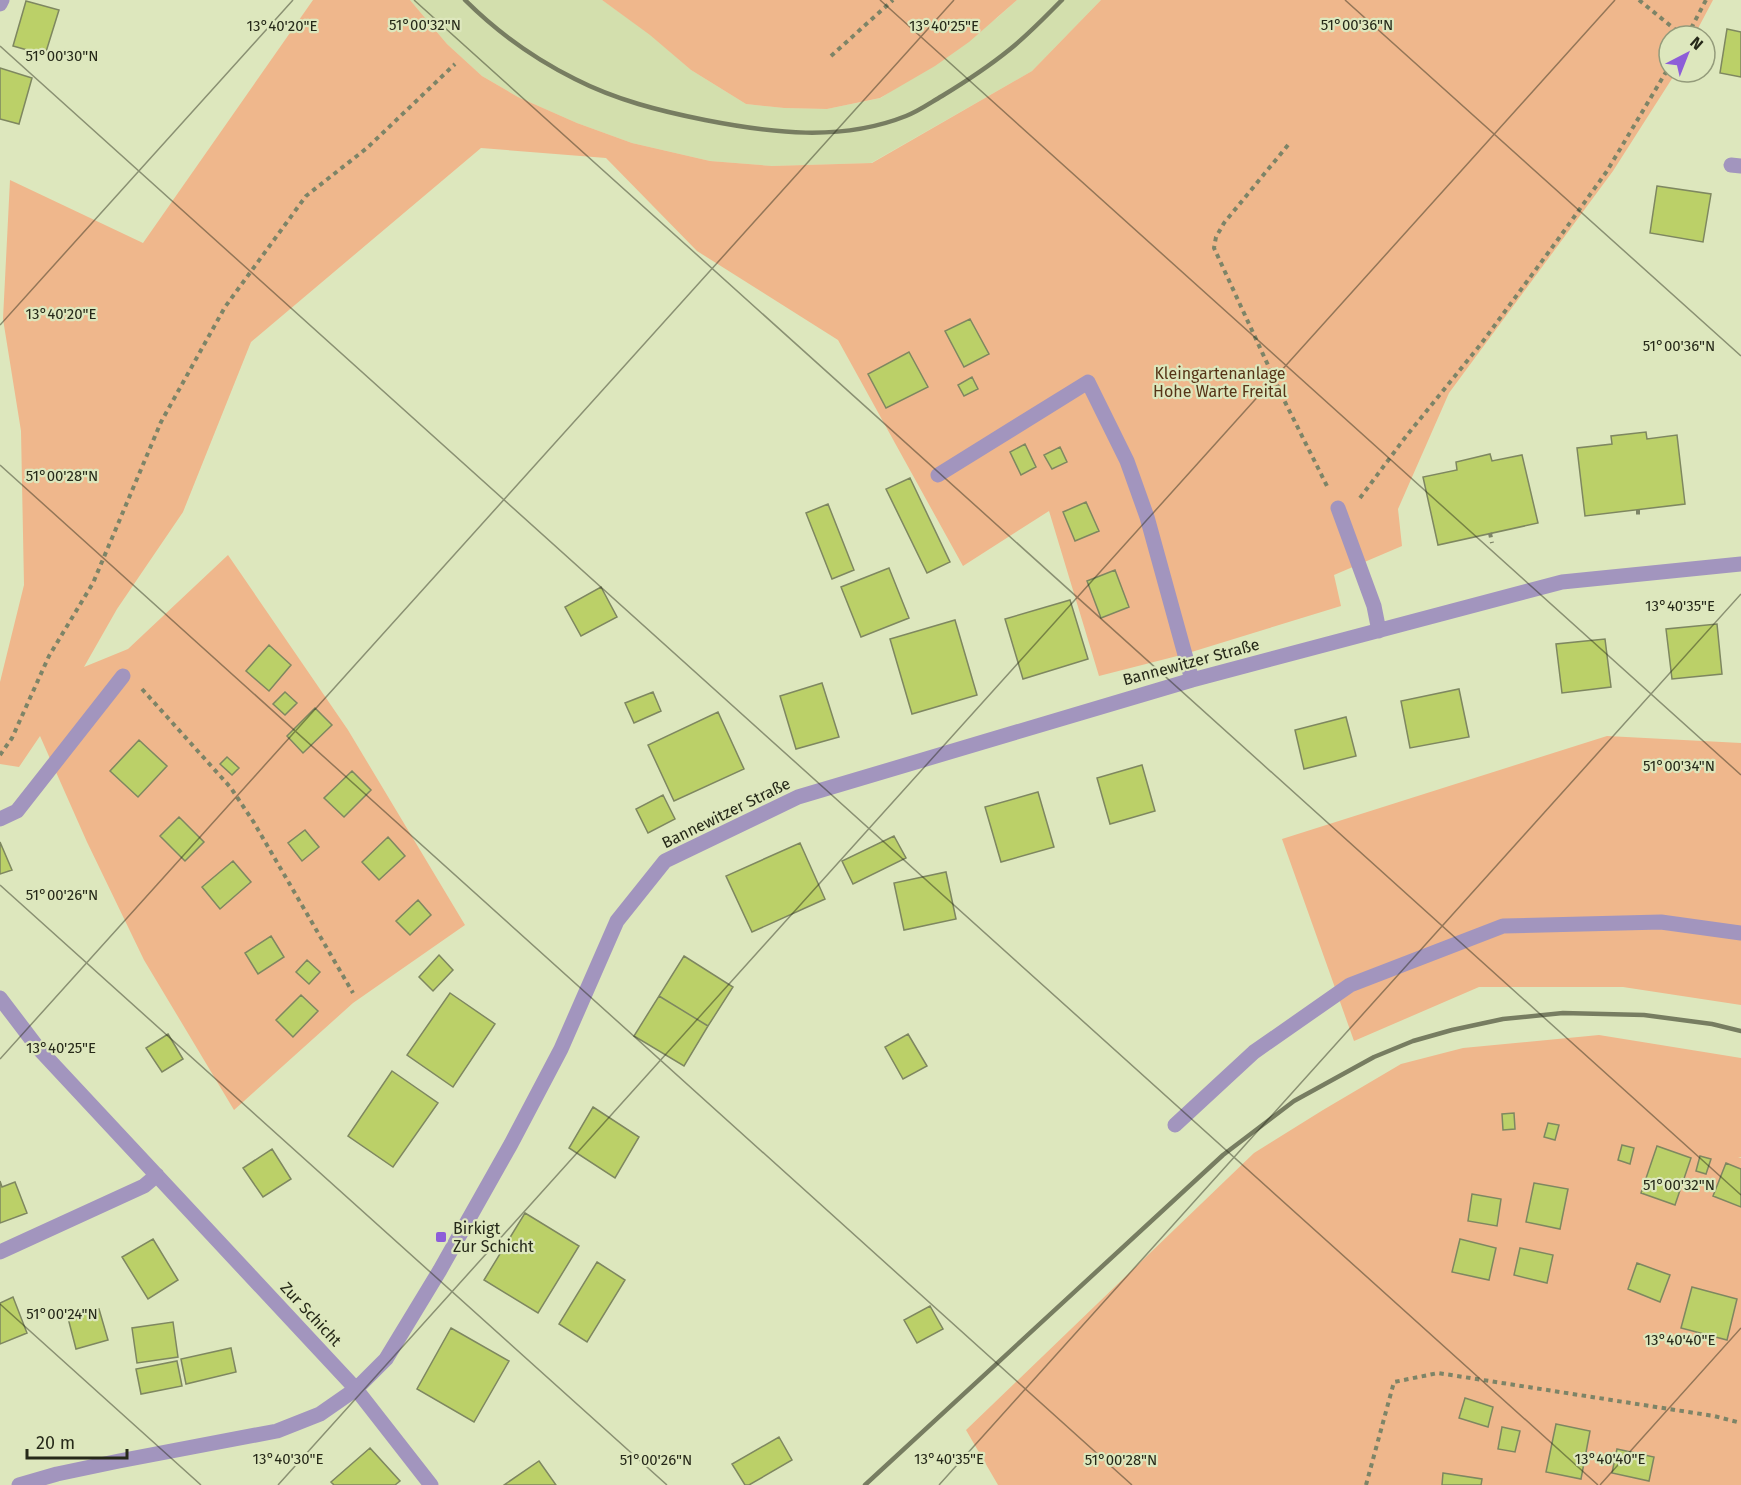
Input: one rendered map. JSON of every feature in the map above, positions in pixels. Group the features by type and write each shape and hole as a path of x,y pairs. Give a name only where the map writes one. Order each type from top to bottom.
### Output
{"street":[{"path":"0,4 2,0"},
{"path":"938,475 1088,382 1126,461 1147,517 1192,680"},
{"path":"1341,514 1374,606 1379,631"},
{"name":"Bannewitzer Straße","path":"19,1485 57,1474 119,1461 277,1431 320,1414 356,1389 386,1359 440,1270 561,1049 617,921 665,861 798,797 1192,680 1562,582 1741,564"},
{"path":"0,819 16,811 123,676"},
{"path":"1175,1125 1254,1052 1350,985 1503,926 1661,922 1741,933"},
{"name":"Zur Schicht","path":"0,998 38,1048 356,1389 431,1485"},
{"path":"0,1252 144,1186 157,1175"}],"path":[{"path":"831,56 893,0"},
{"path":"1639,0 1670,24"},
{"path":"1692,24 1706,0"},
{"path":"0,755 12,738 49,656 93,583 161,422 225,308 306,196 367,148 455,64"},
{"path":"1288,145 1224,223 1216,237 1214,248 1285,402 1341,514 1481,344 1607,171 1659,84"},
{"path":"1638,510 1638,519"},
{"path":"1490,533 1492,543"},
{"path":"123,676 132,677 231,788 253,821 354,993"},
{"path":"1366,1485 1394,1382 1438,1373 1714,1416 1741,1424"}],"shaded area":[{"path":"410,0 602,0 651,35 691,70 746,104 827,109 881,98 997,18 1017,0 1101,0 1032,71 871,163 772,166 710,161 632,143 577,123 518,97 482,76 447,44"}],"green space":[{"name":"Kleingartenanlage Hohe Warte Freital","path":"313,0 410,0 447,44 482,76 518,97 577,123 632,143 710,161 772,166 872,163 1032,71 1101,0 1713,0 1700,24 1657,24 1657,84 1669,84 1613,171 1449,393 1398,509 1402,546 1334,575 1341,606 1185,654 1099,676 1049,511 963,566 838,340 697,251 606,158 481,148 251,342 183,512 117,609 84,667 128,649 228,555 348,730 465,925 353,1003 234,1110 144,960 87,842 40,736 19,767 0,764 0,682 24,585 21,431 3,319 10,180 143,243"},
{"path":"602,0 1017,0 969,42 935,66 880,98 827,109 746,104 691,70 650,35"},
{"path":"1607,736 1741,743 1741,1005 1623,987 1479,987 1354,1041 1282,839"},
{"path":"1599,1035 1741,1058 1741,1157 1738,1157 1741,1158 1741,1485 998,1485 966,1430 1254,1153 1401,1064 1463,1048"}],"building":[{"path":"26,1 59,10 45,55 13,46"},
{"path":"1727,29 1741,32 1741,77 1720,73"},
{"path":"0,68 32,78 19,124 0,119"},
{"path":"1657,186 1711,194 1703,242 1650,233"},
{"path":"970,319 989,354 964,367 945,331"},
{"path":"909,352 928,387 886,408 868,374"},
{"path":"972,377 978,389 964,396 958,385"},
{"path":"1646,432 1647,439 1677,435 1685,504 1585,516 1577,448 1612,444 1611,436"},
{"path":"1025,444 1036,467 1021,475 1010,452"},
{"path":"1060,447 1067,462 1052,469 1044,455"},
{"path":"1490,454 1492,461 1522,455 1538,523 1438,545 1423,477 1457,470 1456,462"},
{"path":"910,478 950,562 927,573 886,489"},
{"path":"1086,502 1099,531 1075,541 1063,512"},
{"path":"828,504 854,570 832,579 806,513"},
{"path":"889,568 909,618 861,637 841,587"},
{"path":"1115,570 1129,607 1101,618 1087,581"},
{"path":"601,587 617,617 581,636 565,607"},
{"path":"1070,600 1088,659 1023,679 1005,619"},
{"path":"955,620 977,695 912,714 890,639"},
{"path":"1717,624 1722,674 1672,679 1666,629"},
{"path":"1605,639 1611,687 1562,693 1556,644"},
{"path":"269,645 291,665 269,691 246,671"},
{"path":"822,683 839,737 796,749 780,696"},
{"path":"1459,689 1469,737 1410,748 1401,701"},
{"path":"285,692 297,703 285,715 273,704"},
{"path":"653,692 661,711 634,723 625,703"},
{"path":"315,708 332,725 303,753 287,736"},
{"path":"718,712 744,769 674,801 648,745"},
{"path":"1346,717 1356,756 1304,769 1295,730"},
{"path":"139,740 167,766 138,797 110,771"},
{"path":"227,757 239,768 232,775 220,764"},
{"path":"1142,765 1155,811 1110,824 1097,778"},
{"path":"352,771 371,790 344,817 324,798"},
{"path":"1038,792 1054,847 1001,862 985,807"},
{"path":"663,795 675,819 648,833 636,809"},
{"path":"179,817 204,842 185,861 160,836"},
{"path":"305,830 319,847 302,861 288,843"},
{"path":"894,836 906,858 853,884 842,861"},
{"path":"388,837 405,856 379,880 362,862"},
{"path":"0,842 12,870 0,874"},
{"path":"800,843 825,899 752,932 726,876"},
{"path":"233,861 251,882 220,909 202,887"},
{"path":"946,872 956,919 904,930 894,883"},
{"path":"418,900 431,915 410,935 396,921"},
{"path":"271,936 284,957 258,974 245,953"},
{"path":"439,955 453,970 433,991 419,977"},
{"path":"684,956 733,987 708,1026 659,996"},
{"path":"307,960 320,972 309,984 296,972"},
{"path":"450,993 495,1024 453,1087 407,1055"},
{"path":"301,995 318,1011 293,1037 276,1020"},
{"path":"659,996 708,1026 684,1066 634,1036"},
{"path":"168,1034 183,1059 162,1072 146,1048"},
{"path":"908,1034 927,1066 903,1079 885,1047"},
{"path":"392,1071 438,1103 393,1167 348,1136"},
{"path":"593,1107 639,1137 615,1178 569,1148"},
{"path":"1514,1113 1515,1129 1503,1130 1502,1114"},
{"path":"1548,1123 1559,1125 1555,1140 1544,1137"},
{"path":"1622,1145 1634,1148 1630,1164 1618,1160"},
{"path":"1657,1146 1691,1158 1675,1205 1641,1193"},
{"path":"272,1149 291,1179 263,1197 243,1168"},
{"path":"1700,1156 1711,1159 1706,1174 1696,1171"},
{"path":"1726,1163 1741,1169 1741,1207 1713,1196"},
{"path":"0,1181 2,1187 15,1182 27,1213 0,1223"},
{"path":"1534,1183 1568,1189 1560,1229 1526,1222"},
{"path":"1472,1194 1501,1199 1497,1226 1468,1221"},
{"path":"525,1213 579,1246 538,1313 484,1280"},
{"path":"153,1239 178,1280 148,1299 122,1257"},
{"path":"1460,1239 1496,1248 1489,1280 1452,1272"},
{"path":"1520,1248 1553,1255 1547,1283 1514,1275"},
{"path":"597,1262 625,1280 587,1342 559,1324"},
{"path":"1637,1263 1670,1275 1660,1302 1628,1289"},
{"path":"1692,1287 1737,1299 1727,1340 1681,1328"},
{"path":"13,1297 27,1333 0,1344 0,1303"},
{"path":"930,1306 943,1329 917,1343 904,1320"},
{"path":"99,1309 108,1340 76,1349 68,1318"},
{"path":"173,1322 178,1357 137,1363 132,1328"},
{"path":"451,1328 509,1361 474,1422 417,1389"},
{"path":"231,1348 236,1372 186,1384 181,1359"},
{"path":"177,1361 182,1386 141,1394 136,1369"},
{"path":"1465,1398 1493,1407 1488,1427 1459,1418"},
{"path":"1556,1424 1590,1431 1581,1479 1546,1472"},
{"path":"1502,1427 1520,1431 1515,1452 1498,1449"},
{"path":"779,1437 792,1460 749,1485 745,1485 732,1464"},
{"path":"370,1448 400,1481 395,1485 334,1485 331,1482"},
{"path":"1617,1449 1654,1457 1649,1481 1612,1473"},
{"path":"539,1461 556,1485 504,1485"},
{"path":"1443,1473 1482,1479 1481,1485 1442,1485"}],"railway":[{"path":"465,0 490,23 531,54 575,79 606,93 655,109 705,120 755,129 806,133 856,129 881,124 915,112 968,80 1001,56 1030,32 1062,0"},
{"path":"865,1485 1223,1155 1294,1101 1374,1057 1413,1041 1452,1030 1503,1019 1563,1013 1644,1015 1712,1024 1741,1031"}],"place":[{"name":"Birkigt Zur Schicht","path":"441,1237"}]}
